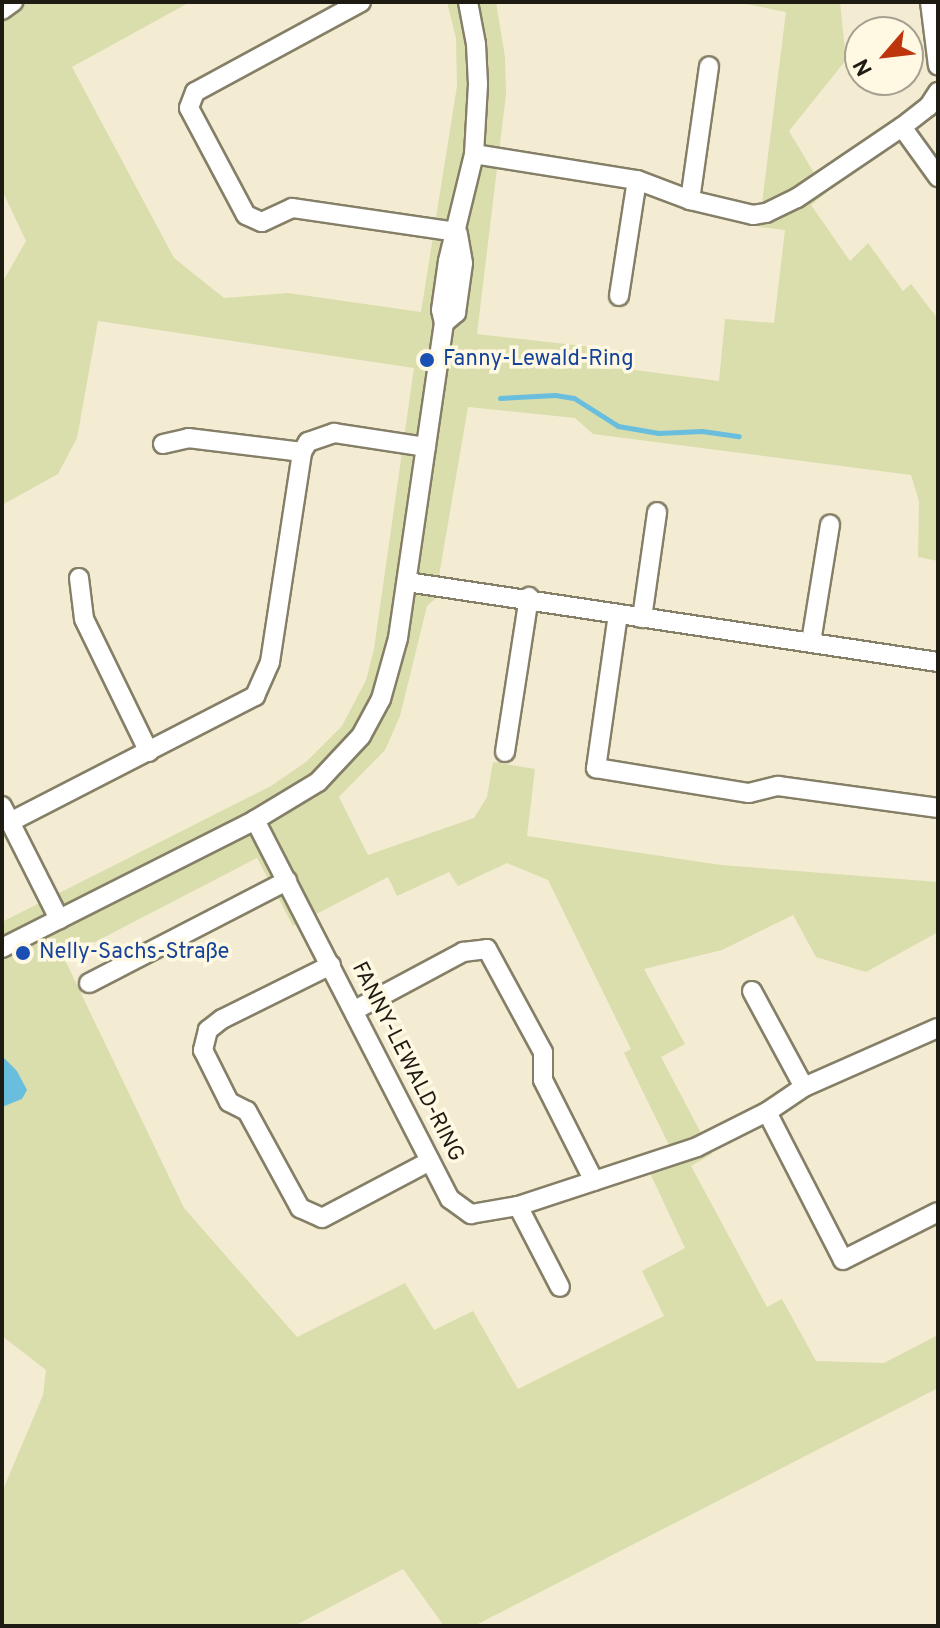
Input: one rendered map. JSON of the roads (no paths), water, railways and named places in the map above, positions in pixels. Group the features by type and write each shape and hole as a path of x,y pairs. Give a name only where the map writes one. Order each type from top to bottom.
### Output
{"street":[{"path":"2,10 13,2"},
{"path":"361,2 195,92 189,108 246,215 262,222 292,208 457,232"},
{"path":"2,948 255,820 318,782 361,736 389,675 407,582 444,323 442,299 474,154 478,84 476,44 468,2"},
{"path":"930,2 938,66"},
{"path":"690,200 709,66"},
{"path":"474,154 637,180 690,200 753,215 766,213 797,198 902,127 929,106 938,92"},
{"path":"902,127 938,177"},
{"path":"619,296 637,180"},
{"path":"59,919 6,814 149,752 255,696 264,683 270,662 302,452 308,442 334,433 426,447"},
{"path":"163,444 188,438 302,452"},
{"path":"642,618 657,512"},
{"path":"811,642 830,525"},
{"path":"79,578 84,619 149,752"},
{"path":"407,582 529,597 642,618 938,662"},
{"path":"505,752 529,597"},
{"path":"618,614 596,768 749,793 778,786 938,808"},
{"name":"FANNY-LEWALD-RING","path":"255,820 450,1199 460,1209 485,1215 697,1147 767,1112 804,1087 938,1028"},
{"path":"89,983 287,881"},
{"path":"355,1010 463,952 487,949 543,1052 543,1080 594,1181"},
{"path":"331,965 222,1019 208,1030 203,1050 229,1102 247,1111 300,1208 322,1218 430,1161"},
{"path":"752,991 804,1087"},
{"path":"767,1112 843,1260 938,1212"},
{"path":"518,1206 560,1287"}],"water":[{"path":"2,1056 17,1071 27,1090 22,1099 2,1107"}],"waterway":[{"path":"500,398 555,395 574,398 618,426 658,433 702,431 739,436"}],"place":[{"name":"Fanny-Lewald-Ring","path":"427,360"},
{"name":"Nelly-Sachs-Straße","path":"23,953"}]}
